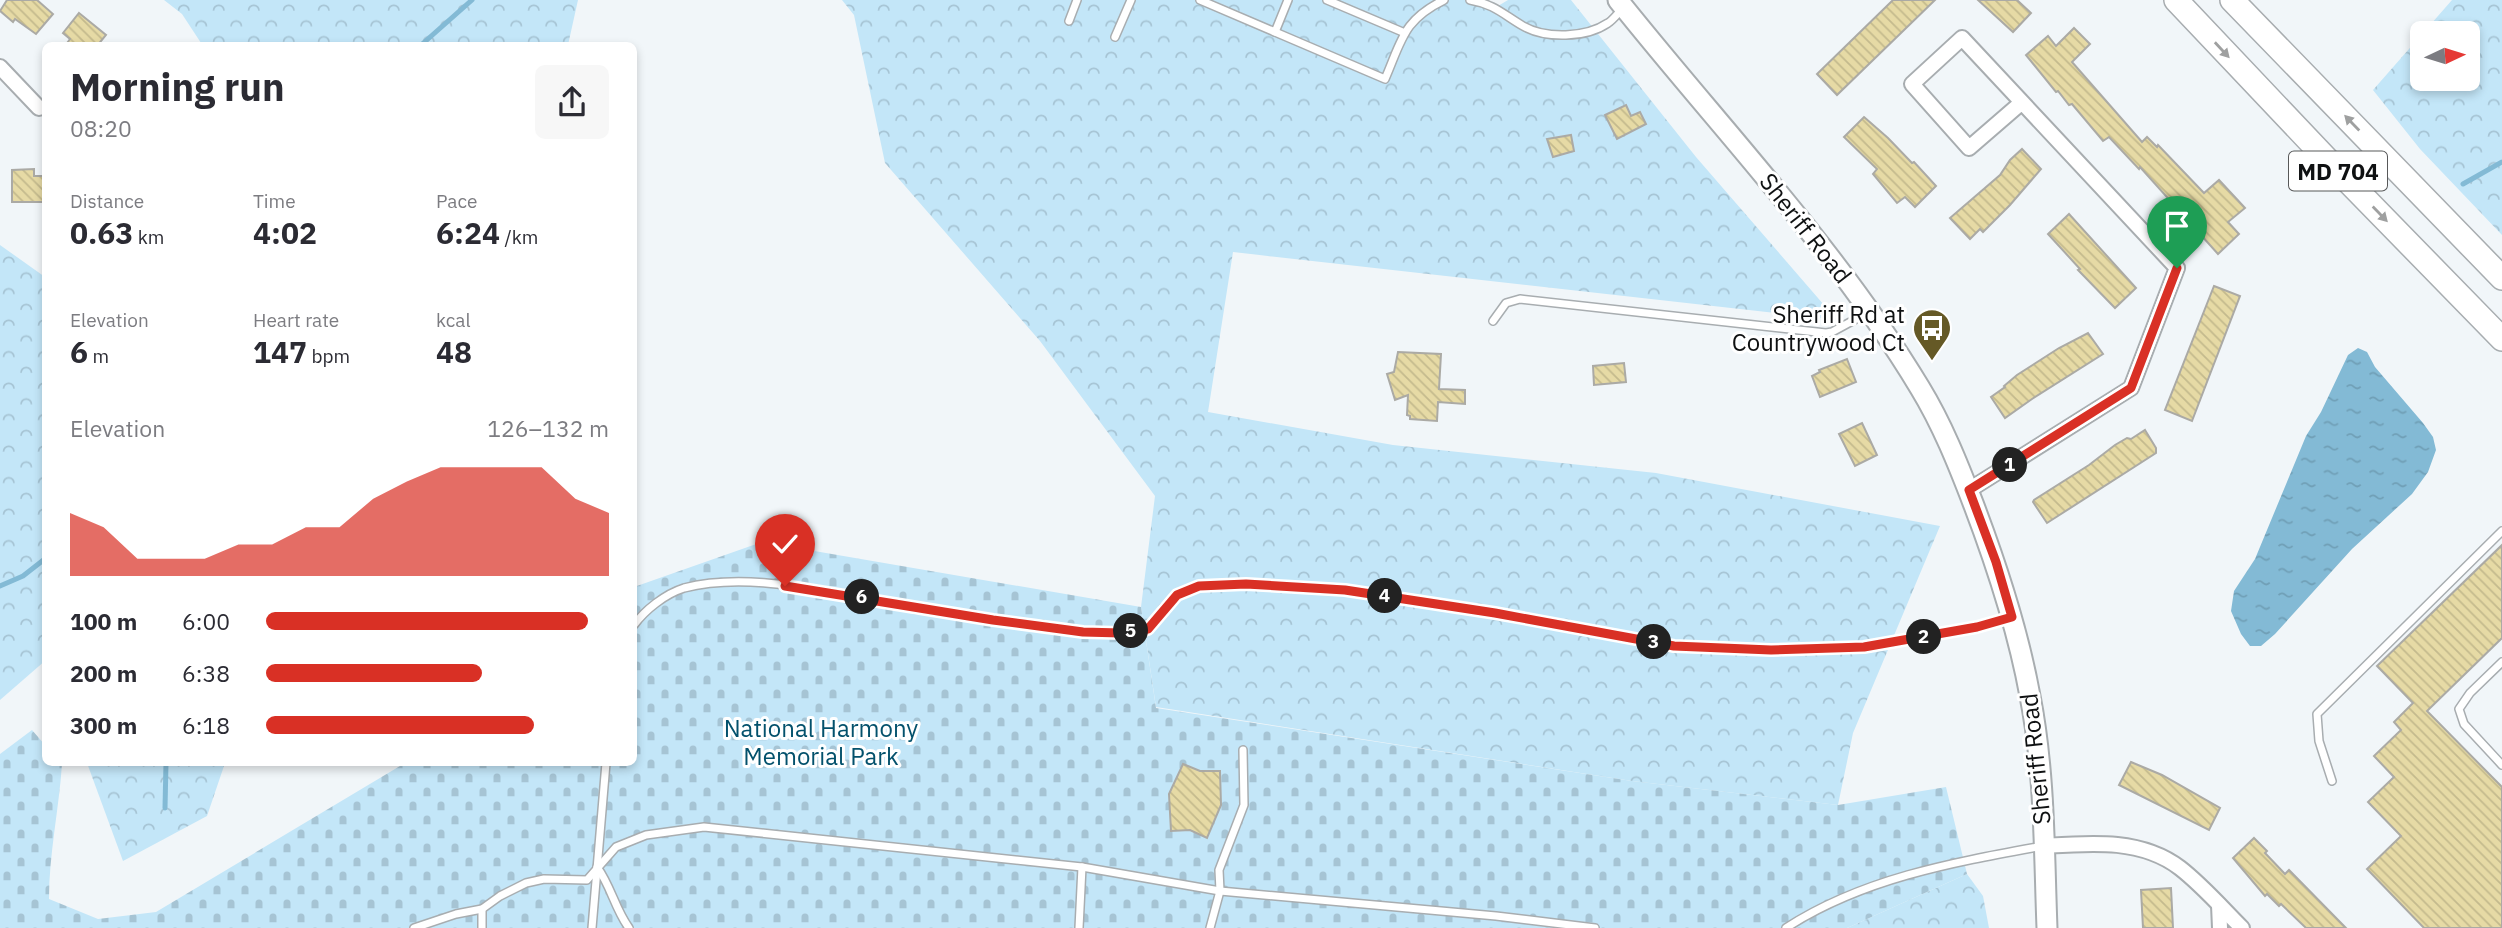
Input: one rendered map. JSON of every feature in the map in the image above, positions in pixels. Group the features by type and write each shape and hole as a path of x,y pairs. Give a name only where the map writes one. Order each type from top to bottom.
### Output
{"main road":[{"name":"MD 704","path":"2176,0 2502,339"},
{"name":"MD 704","path":"2232,0 2502,278"},
{"name":"Sheriff Road","path":"1621,4 1783,197 1870,311 1921,389 1937,419 1969,490 1996,562 2012,617 2034,722 2044,846 2047,928"}],"street":[{"path":"1969,490 2131,388 2177,268 1962,38 1912,84 1969,148 2021,103"},
{"path":"0,67 39,108"},
{"path":"2044,846 2102,843 2152,853 2179,867 2242,928"},
{"path":"2219,905 2220,928"}],"lane":[{"path":"1069,21 1077,0"},
{"path":"1115,37 1130,0"},
{"path":"1199,0 1385,79 1410,23 1444,0"},
{"path":"1275,32 1288,0"},
{"path":"1327,0 1405,33"},
{"path":"1470,0 1484,2 1524,27 1544,34 1588,33 1609,23 1621,4"},
{"path":"1493,321 1506,303 1520,299 1826,332 1832,332 1870,311"},
{"path":"2332,781 2319,741 2317,714 2502,531"},
{"path":"637,621 661,600 684,589 736,583 796,586 993,620 1083,632 1121,633 1148,629 1177,595 1199,586 1246,584 1345,590 1495,613 1674,646 1771,650 1864,647 1977,627 2012,617"},
{"path":"2502,663 2470,693 2459,709 2464,724 2502,765"},
{"path":"1210,928 1220,891 1219,870 1244,805 1243,750"},
{"path":"592,928 606,766"},
{"path":"414,928 456,914 482,909 526,883 544,879 587,880 616,846 646,835 704,827 1082,867 1220,891 1496,916 1595,928"},
{"path":"1786,928 1830,903 1917,871 2044,846"},
{"path":"597,867 607,881 622,919 629,928"},
{"path":"1079,928 1082,867"},
{"path":"482,909 482,928"}],"green space":[{"path":"164,0 578,0 569,42 200,42 182,14"},
{"path":"842,0 1484,0 1498,6 1508,0 1571,0 1696,157 1837,320 1233,252 1208,412 1393,445 1656,473 1940,526 1853,733 1838,805 1632,781 1156,707 1141,607 1155,496 1040,341 885,163 854,15"},
{"path":"2452,0 2502,0 2502,235 2420,149 2373,90 2410,48 2410,91 2480,91 2480,21 2434,21"},
{"path":"0,245 42,275 42,663 0,700"},
{"name":"National Harmony Memorial Park","path":"762,542 1141,607 1156,708 1632,781 1838,805 1946,787 1967,874 1847,928 0,928 0,754 32,730 42,742 42,766 62,766 49,899 98,919 156,912 400,766 637,766 637,586"},
{"path":"88,766 224,766 207,816 123,861"},
{"path":"1967,874 1983,896 1989,928 1847,928"}],"water":[{"path":"2358,348 2367,352 2375,367 2423,423 2433,437 2436,450 2428,472 2412,494 2352,549 2275,634 2261,646 2250,646 2241,634 2231,611 2234,591 2255,559 2306,436 2321,412 2348,355"}],"building":[{"path":"7,0 37,0 53,14 36,34 15,19 13,22 0,11"},
{"path":"1893,0 1935,0 1837,95 1817,74"},
{"path":"1978,0 2017,0 2031,13 2013,32"},
{"path":"79,13 106,35 100,42 68,42 70,39 63,33"},
{"path":"2074,28 2090,44 2072,62 2142,142 2147,137 2157,147 2158,145 2204,193 2219,180 2245,208 2228,222 2239,234 2218,254 2140,167 2139,169 2109,137 2103,141 2072,104 2069,105 2058,91 2056,92 2026,55 2048,36 2056,46"},
{"path":"1626,105 1631,116 1640,112 1646,124 1617,139 1605,115"},
{"path":"1864,117 1914,162 1936,186 1915,207 1905,197 1897,203 1873,174 1877,169 1844,137"},
{"path":"1571,135 1574,151 1553,157 1547,139"},
{"path":"2022,149 2041,169 1983,232 1980,229 1970,239 1950,218 2000,175"},
{"path":"34,169 34,176 42,176 42,202 12,202 12,170"},
{"path":"2069,214 2136,288 2115,308 2048,234"},
{"path":"2214,286 2240,296 2192,421 2165,410"},
{"path":"2088,333 2103,354 2005,418 1991,397 2017,375"},
{"path":"1398,352 1441,354 1439,389 1465,390 1465,404 1438,402 1437,421 1410,419 1407,415 1408,395 1395,400 1387,374 1394,372"},
{"path":"1847,359 1856,382 1820,397 1812,376 1820,372 1819,370"},
{"path":"1624,363 1626,382 1594,385 1593,366"},
{"path":"1862,423 1877,455 1855,466 1839,434"},
{"path":"2145,430 2156,448 2156,453 2047,523 2034,500 2115,445"},
{"path":"2502,545 2502,638 2427,711 2502,787 2502,928 2424,928 2367,869 2401,836 2368,802 2394,777 2374,756 2401,730 2394,722 2413,703 2377,666"},
{"path":"2131,762 2162,775 2220,808 2209,830 2119,785"},
{"path":"1183,764 1200,771 1220,771 1221,805 1207,838 1190,830 1171,831 1169,794"},
{"path":"2254,838 2285,874 2289,870 2346,928 2306,928 2281,904 2279,906 2267,894 2265,896 2233,858"},
{"path":"2171,888 2173,928 2143,928 2141,890"}],"waterway":[{"path":"425,42 472,0"},
{"path":"2463,184 2502,162"},
{"path":"0,586 23,576 42,561"},
{"path":"165,808 166,766"}],"place":[{"name":"Sheriff Rd at Countrywood Ct","path":"1932,362"}],"route":[{"path":"785,586 1083,632 1121,633 1148,629 1177,595 1199,586 1246,584 1345,590 1561,624 1674,646 1771,650 1864,647 1977,627 2012,617 1996,562 1969,490 2131,388 2177,268"}]}
